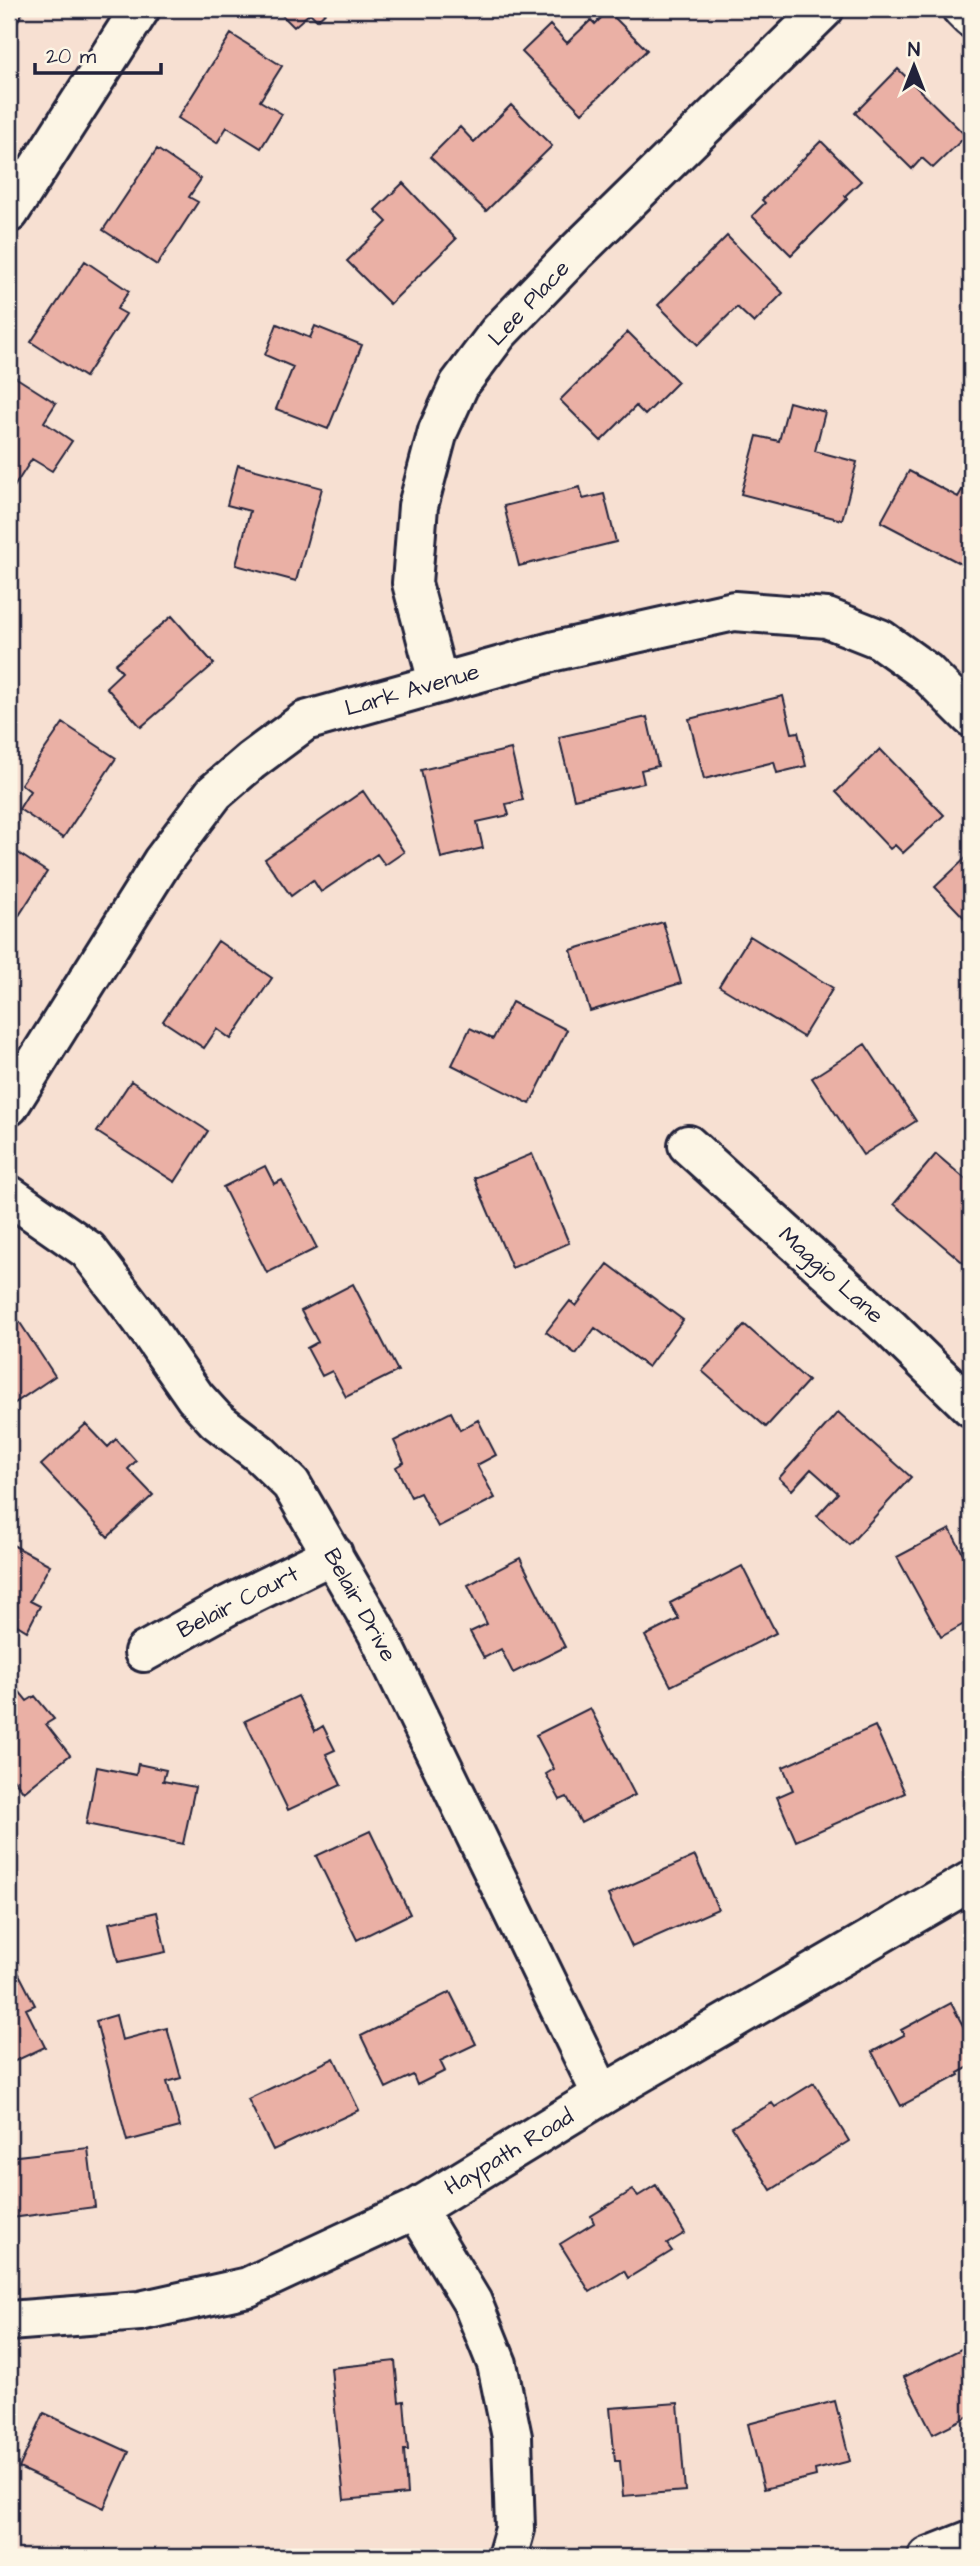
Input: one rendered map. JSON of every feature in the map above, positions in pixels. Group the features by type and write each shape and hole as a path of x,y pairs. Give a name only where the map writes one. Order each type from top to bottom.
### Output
{"street":[{"path":"9,213 140,9"},
{"name":"Lee Place","path":"438,682 412,583 418,506 438,431 459,385 498,333 575,253 824,9"},
{"path":"962,9 971,18"},
{"name":"Lark Avenue","path":"9,1106 162,862 214,793 251,761 305,721 555,651 734,611 827,618 880,639 926,672 971,717"},
{"name":"Maggio Lane","path":"688,1145 880,1319 971,1407"},
{"name":"Belair Drive","path":"9,1195 88,1250 195,1397 216,1420 259,1453 291,1484 377,1632 602,2095"},
{"name":"Belair Court","path":"144,1652 229,1605 333,1554"},
{"name":"Haypath Road","path":"9,2321 139,2311 248,2287 416,2209 602,2095 971,1881"},
{"path":"416,2209 472,2302 497,2364 512,2437 515,2529 507,2557"},
{"path":"928,2557 971,2540"}],"building":[{"path":"9,9 25,9 9,35"},
{"path":"276,9 329,9 317,20 310,13 294,27"},
{"path":"608,11 647,50 582,113 522,52 550,25 567,43 591,20 595,24"},
{"path":"231,34 282,66 260,101 282,114 261,148 227,127 217,143 178,118"},
{"path":"898,69 966,136 933,168 922,158 912,169 855,113"},
{"path":"511,105 552,146 486,211 430,157 460,127 474,142"},
{"path":"821,141 861,181 845,196 847,199 791,255 752,216 765,203 762,200"},
{"path":"157,149 201,179 189,197 198,202 157,265 103,230"},
{"path":"403,183 456,239 390,304 347,261 387,222 375,210"},
{"path":"727,236 783,293 754,323 737,307 698,345 658,305"},
{"path":"85,261 129,291 117,309 126,314 85,377 31,342"},
{"path":"277,324 310,338 315,326 362,345 328,429 276,409 293,367 265,355"},
{"path":"628,332 678,382 645,415 636,406 601,441 560,400"},
{"path":"12,375 56,403 44,422 72,441 52,471 32,459 12,490 9,488 9,380"},
{"path":"789,402 825,412 815,451 857,462 842,520 741,494 757,436 779,441"},
{"path":"238,465 322,488 296,581 236,565 250,511 227,505"},
{"path":"909,471 958,497 962,490 971,494 969,568 881,522"},
{"path":"580,487 583,499 604,494 616,542 519,566 504,506"},
{"path":"172,616 214,664 141,727 106,687 122,672 115,664"},
{"path":"783,696 792,733 798,732 806,766 777,773 774,762 704,779 689,719"},
{"path":"647,717 658,766 641,770 644,783 574,799 559,737"},
{"path":"63,723 116,758 63,838 19,809 30,791 21,784"},
{"path":"511,749 523,800 506,804 509,815 477,822 483,848 441,858 421,770"},
{"path":"880,749 944,815 903,853 895,845 890,849 836,792"},
{"path":"363,791 404,852 385,865 377,854 321,892 313,880 291,896 265,859"},
{"path":"9,847 47,872 9,931"},
{"path":"971,853 971,925 935,887"},
{"path":"663,922 681,983 590,1011 571,950"},
{"path":"750,936 833,988 803,1037 719,986"},
{"path":"218,941 272,978 231,1039 217,1029 204,1048 163,1021"},
{"path":"512,1002 567,1030 530,1104 452,1065 470,1028 493,1039"},
{"path":"865,1044 916,1121 863,1155 812,1078"},
{"path":"131,1081 208,1131 175,1182 97,1132"},
{"path":"532,1154 569,1243 512,1268 474,1178"},
{"path":"936,1154 971,1184 971,1260 967,1266 894,1204"},
{"path":"265,1166 274,1184 282,1180 317,1248 267,1273 223,1187"},
{"path":"608,1264 683,1320 648,1367 595,1328 576,1354 546,1332 570,1301 576,1306"},
{"path":"353,1284 398,1371 346,1397 332,1371 322,1376 307,1348 318,1342 301,1311"},
{"path":"9,1306 55,1376 9,1407"},
{"path":"745,1325 808,1381 766,1427 702,1371"},
{"path":"451,1412 460,1430 478,1420 496,1455 477,1465 495,1498 438,1527 420,1493 411,1497 396,1467 404,1462 394,1441"},
{"path":"838,1412 911,1477 849,1545 817,1516 838,1493 811,1469 792,1490 779,1478"},
{"path":"86,1424 108,1447 116,1439 136,1461 128,1469 153,1495 108,1537 41,1465"},
{"path":"950,1529 971,1569 971,1620 941,1637 897,1557"},
{"path":"9,1543 50,1565 30,1601 40,1606 27,1631 17,1625 9,1640"},
{"path":"520,1558 565,1647 513,1673 501,1649 484,1658 470,1632 487,1624 468,1585"},
{"path":"742,1566 776,1633 671,1686 645,1636 679,1619 670,1603"},
{"path":"10,1680 27,1701 35,1696 54,1719 46,1724 70,1755 24,1792 9,1774"},
{"path":"298,1696 315,1731 323,1726 335,1750 326,1754 341,1785 288,1810 245,1721"},
{"path":"590,1708 635,1795 581,1823 567,1797 560,1800 546,1774 554,1769 536,1735"},
{"path":"875,1726 905,1793 796,1841 777,1797 793,1790 783,1767"},
{"path":"138,1764 166,1770 163,1781 195,1787 183,1844 86,1824 97,1767 136,1775"},
{"path":"370,1831 410,1914 357,1940 316,1856"},
{"path":"695,1856 718,1909 632,1947 608,1895"},
{"path":"157,1912 166,1952 118,1962 109,1923"},
{"path":"17,1970 35,2005 26,2009 45,2047 9,2064 9,1974"},
{"path":"450,1992 476,2044 440,2061 445,2071 417,2085 413,2075 386,2088 361,2036"},
{"path":"951,2003 971,2041 971,2066 901,2106 872,2052 904,2035 901,2030"},
{"path":"116,2015 122,2040 167,2028 181,2078 167,2082 180,2127 127,2141 96,2021"},
{"path":"334,2058 359,2110 273,2150 248,2099"},
{"path":"814,2083 849,2141 771,2190 732,2127 772,2103 775,2107"},
{"path":"88,2148 95,2207 11,2218 9,2157"},
{"path":"656,2185 685,2233 667,2244 672,2251 628,2278 624,2271 590,2292 560,2244 594,2223 591,2216 633,2190 638,2196"},
{"path":"971,2344 971,2415 933,2434 904,2377"},
{"path":"395,2361 399,2402 404,2401 408,2450 404,2450 407,2494 344,2500 331,2368"},
{"path":"835,2401 850,2461 815,2470 816,2476 764,2489 748,2424"},
{"path":"678,2403 685,2491 623,2496 620,2461 615,2461 610,2408"},
{"path":"44,2413 129,2452 104,2508 19,2468"}]}
